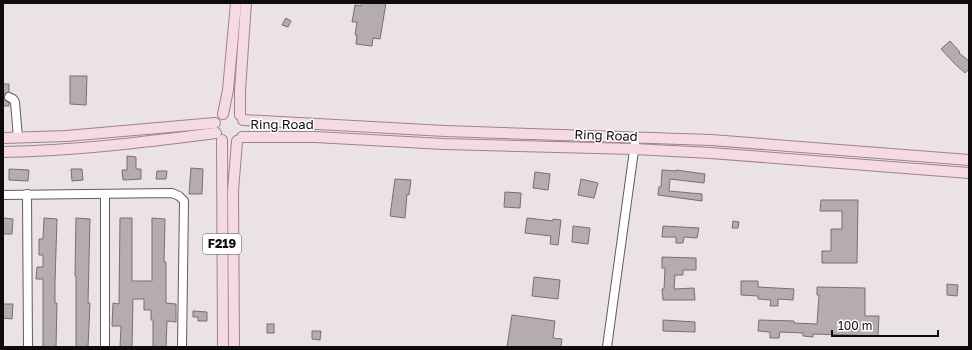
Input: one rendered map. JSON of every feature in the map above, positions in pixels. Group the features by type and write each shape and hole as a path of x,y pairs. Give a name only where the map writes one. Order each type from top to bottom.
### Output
{"main road":[{"path":"223,114 228,90 236,3"},
{"name":"F219","path":"234,347 233,191 239,139 244,132 245,126 241,118 240,90 246,3"},
{"path":"239,139 227,142 218,132 218,118 228,112 234,113 241,118 445,131 635,136 712,140 969,160"},
{"path":"3,138 218,132"},
{"path":"3,152 74,149 218,132"},
{"name":"F219","path":"218,132 223,347"},
{"name":"Ring Road","path":"239,139 316,137 444,144 634,149 711,153 969,173"}],"street":[{"path":"9,97 15,102 18,138"},
{"path":"607,347 635,136"},
{"path":"3,195 172,193 179,196 184,201 182,347"},
{"path":"27,194 28,347"},
{"path":"105,194 105,347"}],"building":[{"path":"362,3 386,3 380,39 373,38 372,46 356,44 357,35 355,35 357,22 352,22 355,5 361,6"},
{"path":"286,18 291,21 288,27 282,25"},
{"path":"950,41 960,52 959,53 969,61 969,69 965,73 941,49"},
{"path":"70,76 87,76 86,105 70,104"},
{"path":"3,84 9,84 9,92 6,93 4,97 9,103 9,106 3,106"},
{"path":"127,156 136,157 136,169 141,169 141,179 123,180 122,170 127,170"},
{"path":"191,168 203,169 202,194 189,194"},
{"path":"9,169 29,170 28,181 9,180"},
{"path":"71,169 82,169 83,180 72,181"},
{"path":"662,170 676,170 705,174 704,183 670,179 669,191 702,194 702,201 658,195 659,187 661,187"},
{"path":"157,171 167,171 166,179 156,179"},
{"path":"535,172 550,174 548,190 533,188"},
{"path":"395,179 411,180 409,195 407,194 405,218 390,216"},
{"path":"581,179 598,183 594,198 578,195"},
{"path":"505,192 521,193 520,208 504,207"},
{"path":"821,200 858,200 857,263 822,263 822,251 831,251 831,229 842,229 842,211 820,211"},
{"path":"3,218 13,219 12,234 3,234"},
{"path":"44,218 57,219 55,282 55,303 57,303 56,347 43,347 43,279 36,279 37,267 43,267 43,255 39,255 39,239 43,239"},
{"path":"76,218 90,219 88,303 90,303 88,347 76,347"},
{"path":"120,218 132,218 132,281 152,281 152,218 165,219 164,262 166,262 166,303 176,304 176,322 167,321 166,347 153,347 153,320 151,320 151,310 144,310 144,299 133,299 132,347 120,347 121,326 112,326 113,303 119,304"},
{"path":"527,218 553,221 553,219 561,220 558,245 550,244 551,236 525,233"},
{"path":"733,221 739,222 738,228 732,228"},
{"path":"573,226 590,228 588,244 572,242"},
{"path":"663,226 699,228 697,238 684,237 683,243 676,243 676,237 662,237"},
{"path":"662,257 696,258 696,270 683,270 683,275 675,275 674,289 694,288 695,300 663,300 662,289 664,289 665,268 662,268"},
{"path":"534,277 560,280 558,299 532,296"},
{"path":"741,281 758,281 758,287 794,289 793,300 778,299 778,306 770,306 771,300 758,299 758,296 741,295"},
{"path":"947,284 958,285 957,296 947,295"},
{"path":"817,287 865,288 865,316 879,316 878,336 813,334 813,337 803,336 803,333 780,332 779,338 770,338 770,332 758,331 759,320 794,321 794,323 817,324 819,295 817,295"},
{"path":"3,304 13,304 12,319 3,318"},
{"path":"193,311 207,312 207,321 198,321 198,317 193,317"},
{"path":"512,315 555,321 553,338 562,339 561,347 507,347"},
{"path":"663,320 695,322 695,332 663,331"},
{"path":"267,324 274,324 274,333 267,333"},
{"path":"312,331 321,331 320,340 312,339"}]}
